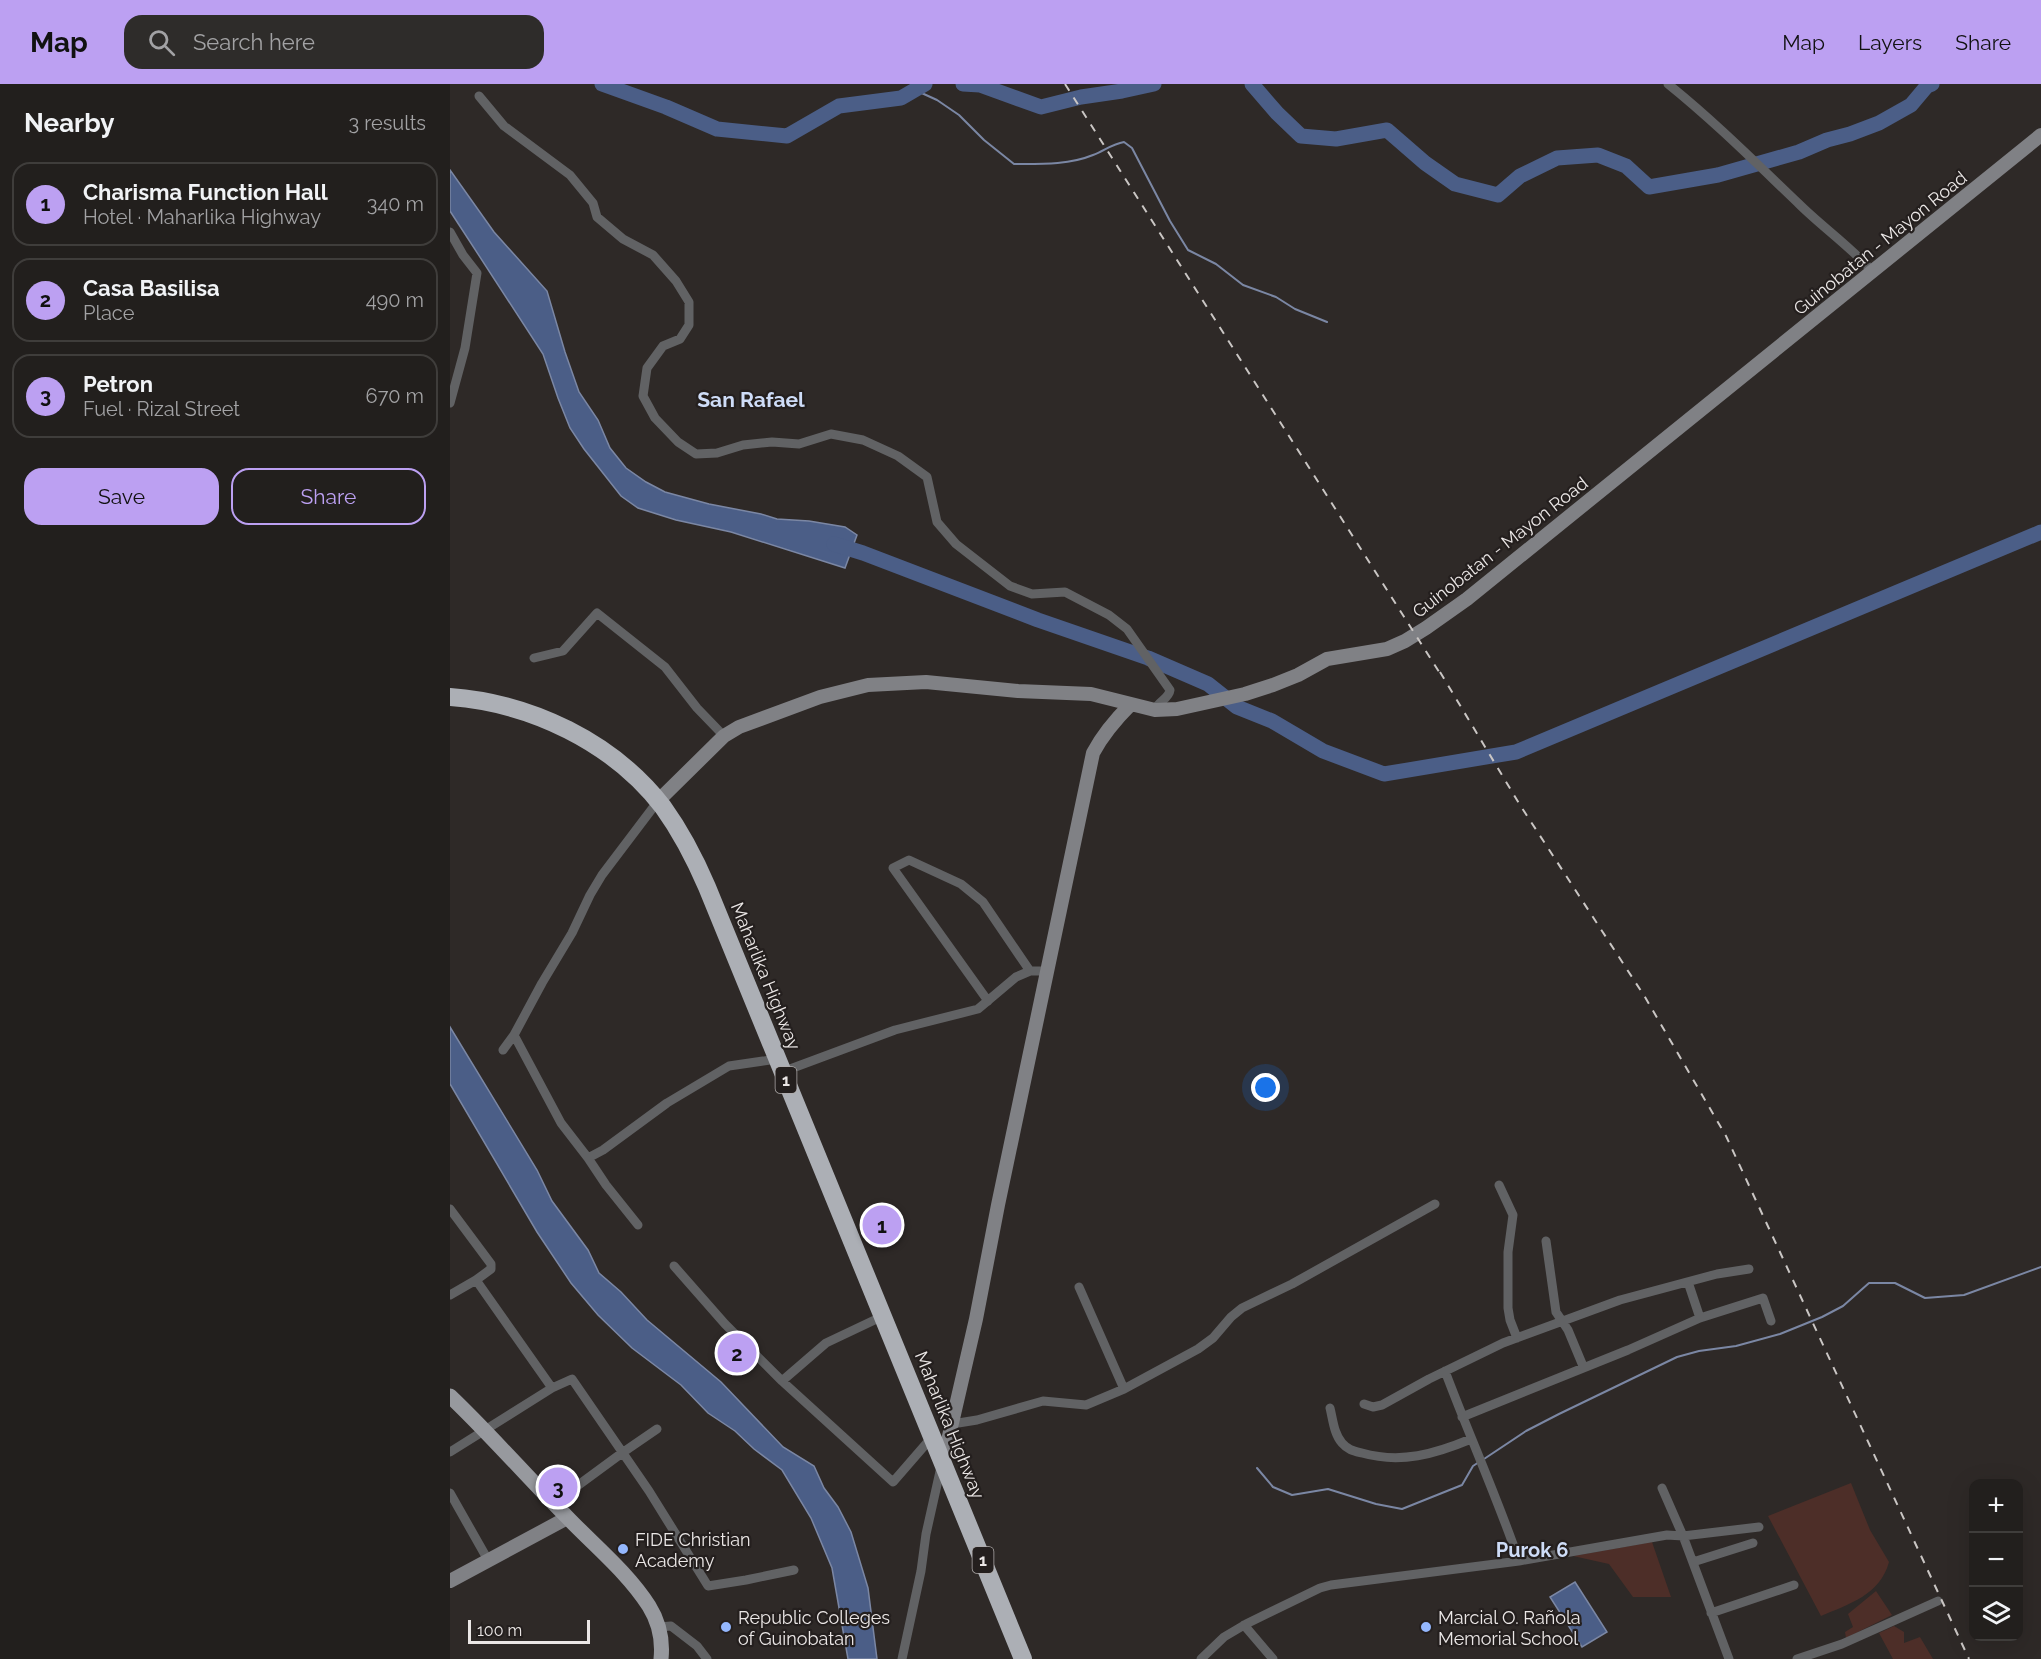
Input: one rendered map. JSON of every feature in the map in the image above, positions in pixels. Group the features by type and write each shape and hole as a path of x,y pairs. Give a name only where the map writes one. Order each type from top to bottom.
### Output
{"highway":[{"name":"Maharlika Highway","path":"450,697 511,708 538,716 564,728 606,753 633,775 658,801 683,838 698,867 780,1065 1023,1659"}],"main road":[{"name":"Guinobatan - Mayon Road","path":"658,801 724,735 739,727 820,697 868,685 926,682 1018,691 1090,694 1155,710 1177,709 1245,694 1298,675 1327,658 1387,649 1405,641 1467,599 2041,136"},
{"path":"943,1462 976,1318 1000,1193 1093,753 1100,740 1131,704"},
{"path":"450,1395 626,1578 649,1606 659,1627 661,1659"},
{"path":"450,1581 567,1518"}],"street":[{"path":"1668,84 1716,124 1873,272"},
{"path":"479,96 504,126 570,175 593,203 597,217 623,239 653,255 676,281 688,303 689,325 680,339 663,346 647,368 643,396 655,418 678,442 696,454 717,453 743,445 772,441 799,444 831,434 863,440 898,456 927,477 937,522 956,544 1010,586 1032,594 1065,592 1109,615 1127,629 1170,690 1167,696 1157,704 1155,710"},
{"path":"450,232 477,273 465,348 450,402"},
{"path":"534,658 563,651 597,613 665,667 697,708 724,735"},
{"path":"503,1050 514,1035 572,933 602,875 658,801"},
{"path":"987,1001 893,868 909,860 961,884 982,902 1030,970"},
{"path":"588,1158 603,1150 667,1102 729,1066 780,1065 895,1030 978,1009 1016,977 1030,970 1048,971"},
{"path":"514,1035 561,1123 638,1225"},
{"path":"1499,1185 1513,1215 1508,1252 1508,1308 1509,1320 1517,1338"},
{"path":"952,1424 977,1420 1043,1401 1086,1405 1124,1389 1198,1349 1213,1338 1242,1308 1292,1284 1435,1204"},
{"path":"450,1209 491,1264 491,1269 450,1295"},
{"path":"1546,1241 1556,1312 1568,1330 1584,1366"},
{"path":"674,1266 725,1324 782,1381 893,1482 932,1437"},
{"path":"1364,1404 1372,1407 1382,1405 1503,1343 1620,1300 1717,1274 1749,1269"},
{"path":"476,1280 552,1388"},
{"path":"1688,1282 1700,1318"},
{"path":"1079,1287 1124,1389"},
{"path":"1462,1417 1584,1366 1629,1350 1700,1318 1762,1298 1771,1321"},
{"path":"782,1381 826,1343 883,1316"},
{"path":"1445,1371 1470,1439 1502,1512 1519,1561"},
{"path":"450,1452 552,1388 572,1379 663,1514 708,1586 746,1581 794,1570"},
{"path":"1330,1408 1336,1435 1349,1450 1383,1459 1430,1454 1470,1439"},
{"path":"554,1503 657,1429"},
{"path":"902,1659 921,1571 926,1534 943,1462"},
{"path":"1662,1488 1683,1536 1729,1659"},
{"path":"450,1492 488,1560"},
{"path":"1202,1659 1224,1637 1244,1625 1320,1588 1331,1585 1519,1561 1667,1535 1683,1536 1759,1527"},
{"path":"1693,1562 1753,1543"},
{"path":"1711,1613 1794,1585"},
{"path":"1797,1659 1842,1644 1938,1601"},
{"path":"1244,1625 1273,1659"},
{"path":"659,1627 671,1626 697,1646 707,1659"}],"shaded area":[{"path":"1851,1483 1870,1530 1889,1562 1879,1583 1871,1590 1862,1597 1821,1616 1768,1516"},
{"path":"1652,1542 1671,1597 1633,1597 1609,1564 1573,1556"},
{"path":"1876,1591 1892,1615 1846,1638 1845,1632 1853,1627 1848,1614"},
{"path":"1894,1626 1904,1632 1904,1643 1920,1637 1933,1659 1893,1659 1879,1633"}],"water":[{"path":"450,170 494,232 547,291 579,392 598,420 610,448 626,468 665,492 709,504 777,519 845,527 857,535 845,568 731,532 676,520 638,508 621,496 570,428 543,354 450,211"},
{"path":"450,1027 537,1170 552,1201 588,1250 599,1273 621,1292 647,1320 721,1382 783,1447 814,1466 824,1488 838,1507 851,1532 868,1588 877,1659 848,1659 832,1568 811,1518 782,1470 735,1431 708,1413 681,1385 632,1348 598,1315 571,1283 537,1232 450,1084"},
{"path":"1575,1582 1607,1632 1582,1647 1550,1597"}],"waterway":[{"path":"602,84 666,107 717,129 787,136 839,106 901,98 925,84"},
{"path":"963,84 980,85 1041,107 1081,97 1154,84"},
{"path":"1252,84 1301,136 1336,139 1387,130 1425,163 1455,184 1498,195 1520,176 1557,158 1598,155 1626,166 1649,187 1718,175 1799,152 1879,123 1911,105 1927,86 1932,84"},
{"path":"915,90 937,100 959,115 984,140 1014,164 1074,161 1124,142 1132,148 1170,221 1188,250 1216,264 1243,285 1276,297 1295,309 1327,322"},
{"path":"834,544 1038,620 1148,658 1208,684 1237,707 1272,721 1323,751 1384,774 1516,752 2041,532"},
{"path":"1484,1459 1526,1431 1677,1357 1699,1351 1736,1346 1780,1334 1843,1306 1869,1283 1895,1283 1925,1298 1964,1295 2041,1267"},
{"path":"1257,1468 1273,1487 1292,1495 1328,1489 1376,1504 1402,1509 1462,1485 1473,1466 1479,1462"}],"railway":[{"path":"1065,84 1443,678"},
{"path":"1440,672 1520,805 1645,997 1726,1136 1969,1659"}],"place":[{"name":"Charisma Function Hall","path":"882,1225"},
{"name":"Casa Basilisa","path":"737,1353"},
{"name":"Petron","path":"558,1487"},
{"name":"FIDE Christian Academy","path":"623,1549"},
{"name":"Republic Colleges of Guinobatan","path":"726,1627"},
{"name":"Marcial O. Rañola Memorial School","path":"1426,1627"}],"district":[{"name":"San Rafael","path":"751,399"},
{"name":"Purok 6","path":"1532,1550"}]}
